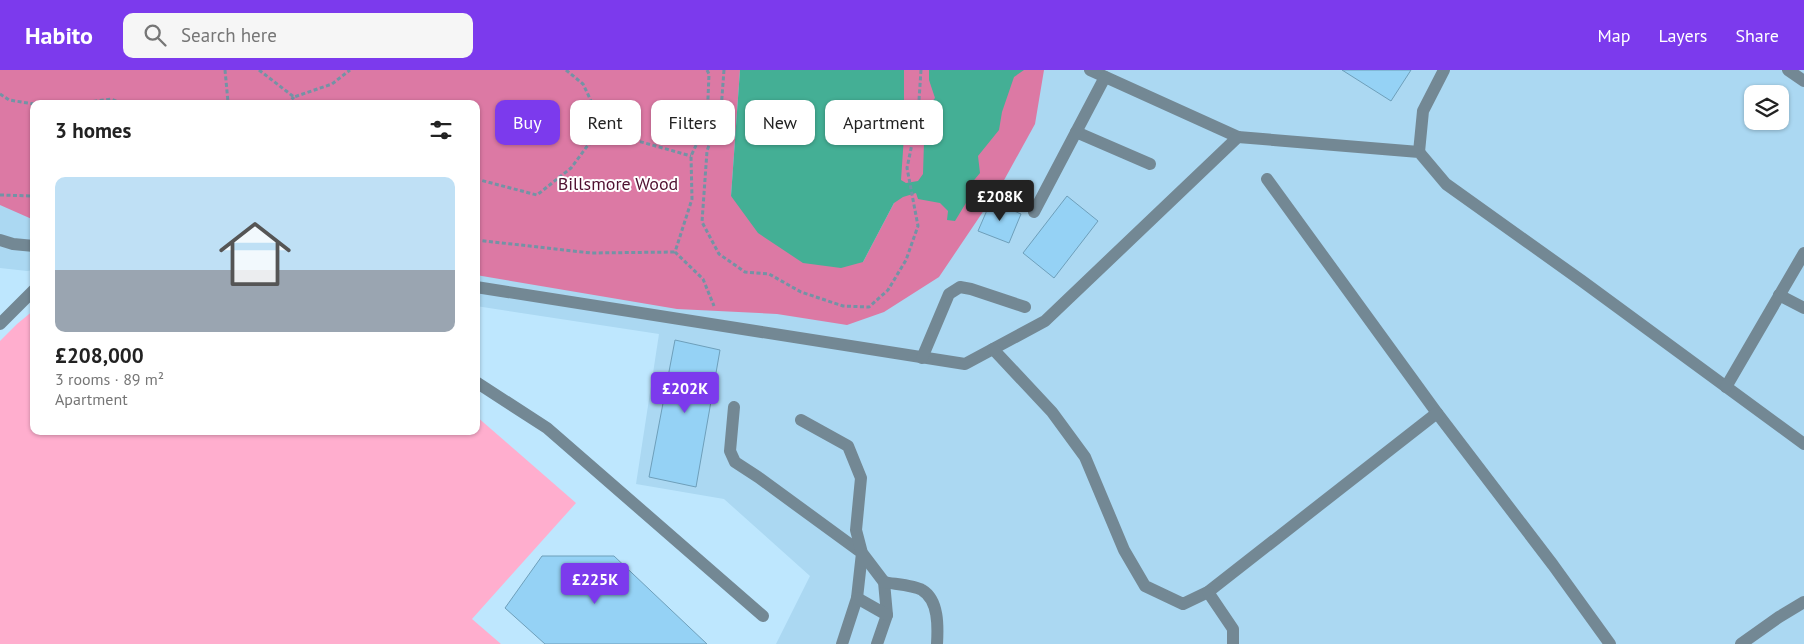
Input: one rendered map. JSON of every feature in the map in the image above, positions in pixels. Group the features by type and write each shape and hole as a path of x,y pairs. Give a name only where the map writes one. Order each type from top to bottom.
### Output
{"lane":[{"path":"1090,70 1238,137 1419,152 1446,184 1804,444"},
{"path":"1419,152 1423,112 1444,70"},
{"path":"1788,70 1804,81"},
{"path":"1034,212 1105,77"},
{"path":"1076,132 1150,164"},
{"path":"480,288 964,364 1045,320 1238,137"},
{"path":"1267,179 1436,413 1549,560 1610,644"},
{"path":"0,240 13,244 30,246"},
{"path":"1726,387 1804,253"},
{"path":"922,358 949,294 960,287 1025,306"},
{"path":"0,324 30,294"},
{"path":"1780,295 1804,308"},
{"path":"993,349 1052,412 1085,457 1124,550 1146,586 1183,604 1208,592 1436,413"},
{"path":"480,385 547,428 763,616"},
{"path":"734,407 730,451 734,462 758,477 862,552 884,582 887,615 877,644"},
{"path":"801,420 848,446 861,478 856,530 862,552 858,598 842,644"},
{"path":"884,582 922,590 934,602 938,630 937,644"},
{"path":"1208,592 1233,629 1233,644"},
{"path":"858,598 887,615"},
{"path":"1741,644 1804,602"}],"path":[{"path":"224,70 227,100"},
{"path":"259,70 294,98"},
{"path":"292,100 332,84 350,70"},
{"path":"566,70 583,84 591,100"},
{"path":"675,252 692,198 691,156 707,122 710,74 708,70"},
{"path":"724,70 721,110 707,151 702,222 719,254 745,272 769,274 802,292 843,306 869,307 888,290 906,260 918,226 908,168 918,114 921,70"},
{"path":"0,94 9,100 30,103"},
{"path":"641,142 691,156"},
{"path":"480,180 537,195 571,168 588,145"},
{"path":"0,195 30,196"},
{"path":"480,240 591,253 675,252 703,279 722,326"}],"shaded area":[{"path":"0,70 1804,70 1804,644 776,644 810,576 724,499 636,484 659,334 480,307 480,100 30,100 30,271 0,268"},
{"path":"740,70 904,70 904,100 825,100 825,145 903,145 901,180 906,183 918,181 923,174 924,145 943,145 943,100 933,100 935,98 929,80 929,70 1024,70 1014,77 1002,112 999,130 978,156 980,173 970,185 969,198 955,221 947,220 948,211 940,203 918,199 916,193 903,197 894,203 863,262 841,268 803,263 758,233 731,196"},
{"path":"30,313 30,435 480,435 480,419 576,503 472,619 501,644 0,644 0,341"}],"green space":[{"name":"Billsmore Wood","path":"0,70 740,70 735,140 735,100 651,100 651,145 735,145 731,196 863,262 894,203 903,145 943,145 943,100 904,100 904,70 1044,70 1035,124 1003,182 939,277 884,312 847,325 777,314 677,309 480,276 480,100 30,100 30,218 0,205"}],"building":[{"path":"1342,70 1411,70 1391,101"},
{"path":"1067,196 1098,221 1054,278 1023,253"},
{"path":"991,201 1021,214 1009,243 978,231"},
{"path":"675,340 720,350 696,487 649,477"},
{"path":"542,556 614,556 707,644 545,644 505,608"}]}
